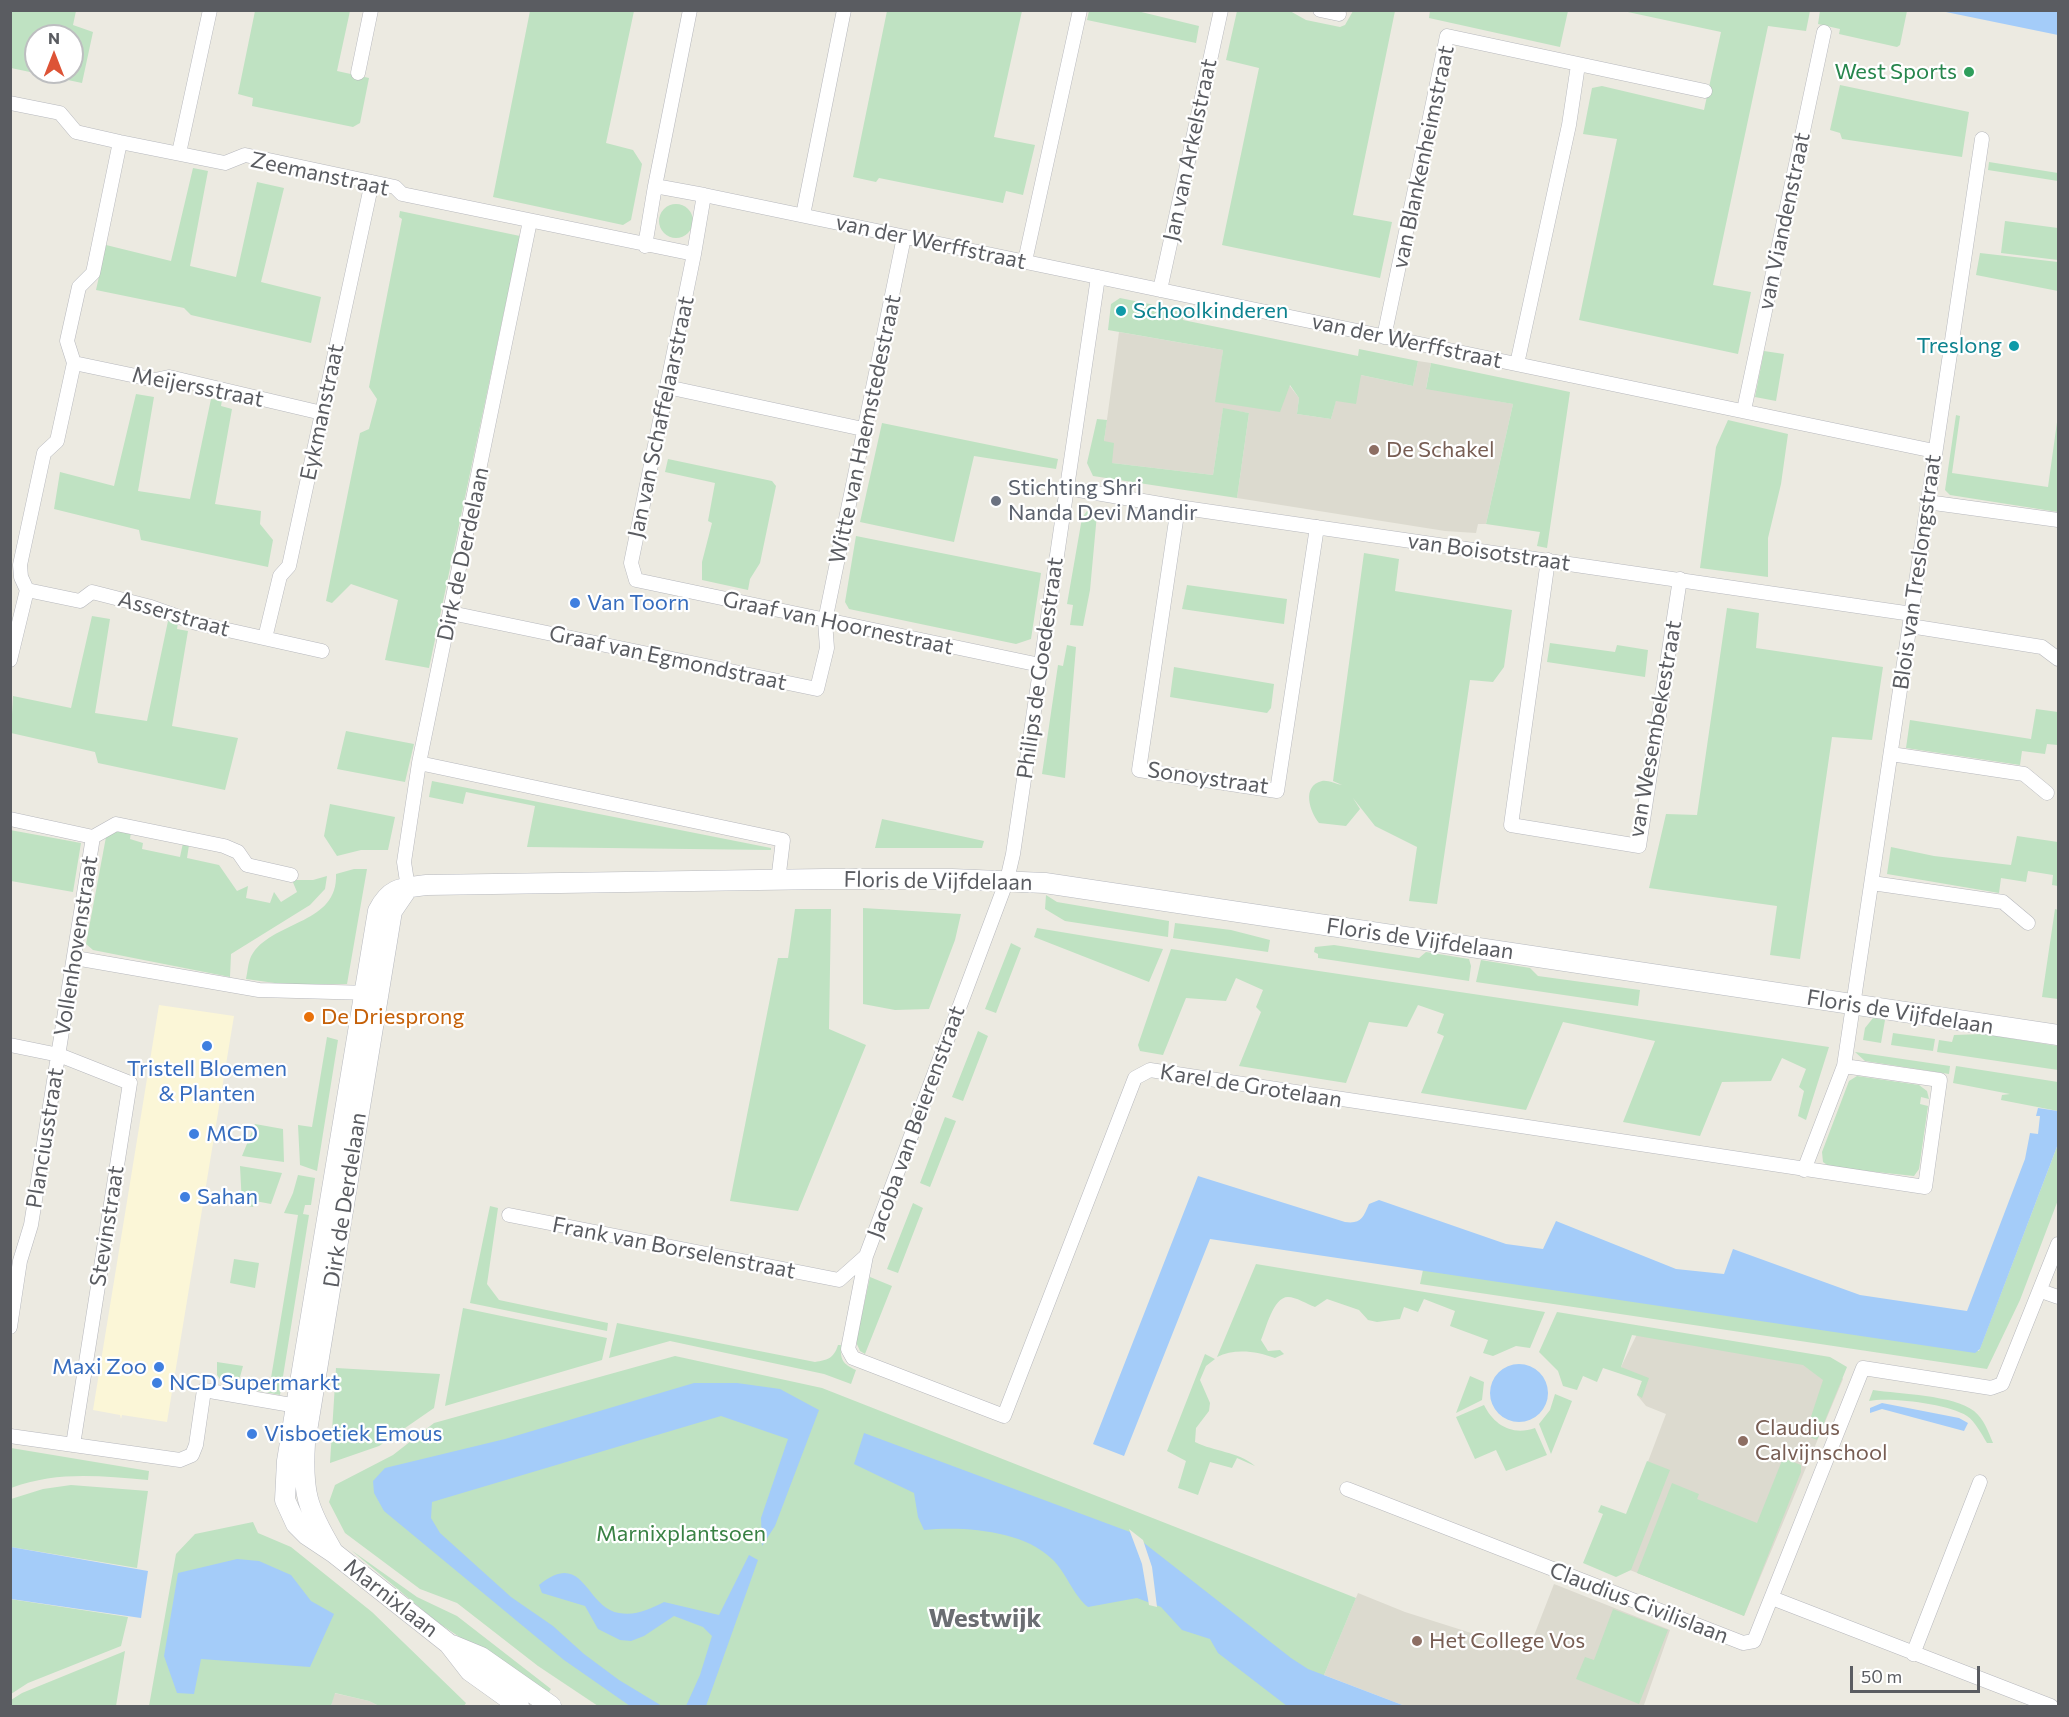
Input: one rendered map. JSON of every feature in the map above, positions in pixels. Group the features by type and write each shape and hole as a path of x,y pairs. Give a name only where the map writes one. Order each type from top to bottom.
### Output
{"street":[{"path":"179,153 210,10"},
{"path":"358,73 371,10"},
{"path":"645,246 690,10"},
{"path":"803,215 844,10"},
{"path":"1025,261 1080,10"},
{"name":"Jan van Arkelstraat","path":"1160,290 1221,10"},
{"path":"1320,10 1339,14"},
{"name":"van Viandenstraat","path":"1744,410 1824,32"},
{"name":"van Blankenheimstraat","path":"1384,337 1447,36 1705,91"},
{"path":"1517,364 1569,125 1578,65"},
{"name":"Zeemanstraat","path":"10,103 60,113 76,132 120,142 225,163 245,155 395,187 402,194 530,221"},
{"name":"Blois van Treslongstraat","path":"1854,1005 1934,451 1983,139"},
{"path":"10,660 27,590 21,577 20,565 44,453 57,441 74,363 67,341 79,287 93,273 120,142"},
{"name":"Eykmanstraat","path":"265,638 280,576 289,566 372,182"},
{"name":"van der Werffstraat","path":"655,186 1934,451"},
{"path":"530,221 645,246 694,254 704,195"},
{"name":"Dirk de Derdelaan","path":"285,1500 287,1461 304,1407 372,993 378,911 385,897 396,890 408,888 404,862 419,763 530,221"},
{"name":"Witte van Haemstedestraat","path":"825,621 863,429 870,414 904,237"},
{"name":"Jan van Schaffelaarstraat","path":"636,580 631,563 694,254"},
{"name":"Philips de Goedestraat","path":"1007,880 1098,277"},
{"name":"Meijersstraat","path":"74,363 155,380 169,377 322,413"},
{"path":"667,387 863,429"},
{"name":"van Boisotstraat","path":"1067,488 1178,507 1680,579 1911,620 2042,647 2058,659"},
{"path":"1927,502 2058,520"},
{"name":"Sonoystraat","path":"1178,507 1139,770 1277,791 1317,527"},
{"name":"van Wesembekestraat","path":"1548,560 1511,825 1639,846 1680,579"},
{"name":"Graaf van Hoornestraat","path":"636,580 1040,665"},
{"name":"Asserstraat","path":"27,590 80,601 92,592 151,607 196,623 322,651"},
{"name":"Graaf van Egmondstraat","path":"451,613 817,689 827,648 825,621"},
{"path":"1891,754 2024,774 2047,794"},
{"path":"419,763 783,840 778,881"},
{"path":"10,819 93,837 116,824 224,846 238,852 247,865 291,875"},
{"name":"Vollenhovenstraat","path":"59,1055 93,837"},
{"name":"Floris de Vijfdelaan","path":"408,888 494,884 1007,880 1103,890 2058,1035"},
{"name":"Jacoba van Beierenstraat","path":"863,1363 853,1358 848,1349 866,1256 1007,880"},
{"path":"1872,883 2003,902 2028,923"},
{"path":"75,958 259,990 372,993"},
{"path":"1804,1170 1844,1066 1854,1005"},
{"path":"10,1045 59,1055"},
{"name":"Planciusstraat","path":"10,1328 20,1261 17,1244 31,1225 59,1055"},
{"name":"Stevinstraat","path":"59,1055 130,1083 73,1445"},
{"name":"Karel de Grotelaan","path":"863,1363 1004,1416 1135,1078 1150,1070 1925,1187 1940,1080 1844,1066"},
{"name":"Frank van Borselenstraat","path":"509,1215 839,1280 866,1256"},
{"name":"Claudius Civilislaan","path":"1347,1489 1743,1644 1754,1641 1863,1368 1991,1388 2002,1384 2058,1244"},
{"path":"2041,1291 2058,1297"},
{"path":"10,1436 166,1460 180,1460 192,1455 196,1445 204,1390 304,1407"},
{"name":"Dirk de Derdelaan","path":"304,1407 305,1495"},
{"path":"1913,1654 1980,1482"},
{"path":"285,1500 305,1495"},
{"name":"Marnixlaan","path":"305,1495 312,1514 334,1553"},
{"name":"Marnixlaan","path":"285,1500 301,1530 334,1553 449,1644 470,1671 519,1707"},
{"path":"1772,1598 2051,1707"},
{"name":"Marnixlaan","path":"449,1644 480,1657 551,1707"}],"shaded area":[{"name":"De Schakel","path":"1119,332 1223,350 1216,402 1284,395 1289,385 1299,398 1297,414 1331,419 1336,400 1361,375 1413,386 1418,361 1431,363 1426,388 1513,404 1486,524 1478,524 1476,533 1445,531 1237,498 1249,413 1223,409 1213,475 1112,463 1104,441"},
{"path":"159,1005 234,1016 167,1422 122,1415 121,1419 120,1415 93,1410"},
{"path":"1639,1330 1829,1360 1843,1379 1744,1616 1610,1562 1666,1414 1646,1406 1637,1395 1642,1381 1621,1367"},
{"name":"Het College Vos","path":"1554,1584 1670,1630 1644,1705 1647,1706 1405,1706 1324,1675 1358,1593 1405,1612 1528,1651"},
{"path":"334,1693 369,1701 379,1706 331,1706"}],"green space":[{"path":"1133,10 1199,26 1196,43 1087,20 1089,11"},
{"path":"1430,10 1568,11 1560,47 1429,18"},
{"path":"10,11 76,11 73,24 24,24 24,71 11,68"},
{"path":"255,11 350,11 337,71 369,78 360,123 353,127 252,106 253,98 238,94"},
{"path":"530,11 634,11 606,143 633,150 642,164 631,220 623,225 493,197"},
{"path":"887,11 1022,11 994,137 1035,145 1023,195 1006,191 1003,203 879,178 876,182 853,177"},
{"path":"1237,11 1290,11 1306,20 1340,27 1345,25 1353,11 1395,11 1353,215 1392,222 1380,278 1222,245 1259,68 1226,60"},
{"path":"1623,11 1810,11 1806,31 1768,26 1713,285 1751,292 1738,354 1579,320 1617,139 1583,134 1592,88 1602,86 1704,110 1721,32"},
{"path":"1820,11 1907,11 1900,45 1897,47 1839,34 1840,29 1818,24"},
{"path":"84,29 93,32 84,74"},
{"path":"1840,85 1969,112 1962,157 1842,139 1840,133 1830,130"},
{"path":"1989,162 2058,173 2058,181 1988,170"},
{"path":"193,168 208,171 190,266 236,277 257,182 284,188 261,282 321,297 311,343 191,315 184,308 96,290 106,245 171,261"},
{"path":"676,204 688,209 693,221 688,233 676,238 664,233 659,221 664,209"},
{"path":"400,211 520,236 429,668 385,660 398,600 351,584 332,603 326,601 360,433 369,429 377,399 369,387 402,219 399,217"},
{"path":"2005,221 2058,228 2058,260 2001,253"},
{"path":"1980,253 2058,262 2058,291 1976,275"},
{"path":"1120,298 1184,311 1183,320 1358,356 1359,349 1418,361 1413,386 1361,375 1356,404 1336,401 1331,419 1297,414 1299,398 1290,385 1280,412 1215,402 1223,350 1108,330 1111,304"},
{"path":"1764,351 1784,354 1776,401 1755,397"},
{"path":"1431,363 1570,392 1547,548 1537,546 1540,532 1486,524 1513,404 1426,389"},
{"path":"136,394 154,397 138,491 190,499 211,399 222,400 221,406 232,409 215,504 261,511 260,524 273,540 268,567 141,540 139,530 54,509 60,472 114,486"},
{"path":"1223,408 1249,413 1237,498 1093,476 1087,463 1097,419 1107,420 1104,441 1114,443 1112,463 1213,475"},
{"path":"1956,415 1960,416 1952,473 2048,487 2058,415 2058,512 1950,495 1945,490"},
{"path":"1728,420 1788,434 1781,484 1768,538 1768,577 1700,568 1716,447"},
{"path":"882,423 1058,459 1056,469 974,456 954,542 860,522"},
{"path":"668,459 772,481 776,486 760,563 750,579 748,590 702,580 702,562 712,523 708,521 715,483 665,472"},
{"path":"1087,511 1097,514 1090,590 1083,626 1070,625 1073,605 1067,604 1082,518"},
{"path":"856,536 1041,573 1031,639 1016,644 849,609 845,602"},
{"path":"1364,553 1399,559 1395,591 1512,610 1504,667 1493,682 1470,680 1437,904 1409,901 1417,847 1375,826 1353,798 1360,809 1346,826 1319,823 1310,806 1309,794 1315,784 1324,781 1342,785 1333,781"},
{"path":"1187,585 1287,599 1284,624 1182,609"},
{"path":"1727,608 1759,613 1756,648 1883,667 1872,740 1832,737 1800,959 1770,955 1777,906 1649,888 1666,814 1697,815"},
{"path":"92,616 110,619 95,713 147,721 168,621 178,623 177,629 188,631 172,726 238,738 225,790 98,763 95,752 11,733 13,696 71,708"},
{"path":"1550,643 1615,652 1617,645 1648,650 1645,677 1547,662"},
{"path":"1067,645 1076,647 1065,778 1042,774 1058,665 1063,666"},
{"path":"1174,667 1274,684 1271,708 1267,713 1170,697"},
{"path":"2036,709 2058,712 2058,745 2047,744 2045,754 2022,751 2020,765 1906,748 1910,720 2031,739"},
{"path":"346,731 414,744 405,782 337,769"},
{"path":"432,781 771,848 771,850 527,847 535,806 466,792 463,804 429,797"},
{"path":"330,804 395,817 388,850 361,850 337,856 324,836"},
{"path":"882,819 984,841 982,848 875,848"},
{"path":"10,830 81,843 73,892 11,881"},
{"path":"116,830 131,832 130,839 143,843 142,849 180,857 183,843 189,845 187,858 219,865 237,891 248,886 246,898 270,903 274,892 281,902 297,892 292,880 313,880 327,876 325,889 310,905 231,954 230,977 93,950 86,944 106,837"},
{"path":"2017,836 2058,842 2058,886 2052,885 2053,875 2028,871 2026,882 2001,878 1999,893 1887,874 1891,847 1934,856 2011,865"},
{"path":"354,869 367,869 347,984 282,984 246,979 251,956 263,942 317,912 327,903 334,890 336,874"},
{"path":"1046,895 1057,902 1169,921 1168,937 1065,921 1045,909"},
{"path":"863,908 961,914 955,940 929,1009 895,1010 863,1004"},
{"path":"795,909 831,909 829,1029 866,1045 798,1211 730,1201 778,958 788,958"},
{"path":"2055,909 2058,910 2058,999 2042,997"},
{"path":"1175,923 1231,930 1270,940 1268,952 1173,938"},
{"path":"1037,928 1163,949 1149,982 1034,937"},
{"path":"1011,943 1021,948 996,1013 985,1009"},
{"path":"1334,945 1419,958 1426,952 1469,959 1471,966 1469,981 1318,958 1318,954 1314,952 1315,947"},
{"path":"1171,949 1829,1047 1806,1120 1798,1116 1804,1091 1799,1087 1806,1069 1782,1058 1771,1081 1722,1082 1700,1136 1623,1122 1655,1041 1563,1022 1526,1110 1421,1093 1444,1036 1437,1033 1444,1014 1418,1005 1407,1027 1369,1022 1346,1083 1239,1066 1261,1012 1256,1007 1263,990 1236,978 1226,1001 1186,998 1163,1055 1140,1051 1138,1045"},
{"path":"1481,960 1530,968 1538,976 1640,990 1638,1006 1476,982"},
{"path":"1873,1018 1885,1020 1881,1043 1863,1040 1865,1028"},
{"path":"978,1031 988,1036 963,1101 952,1097"},
{"path":"1893,1033 1935,1039 1933,1051 1891,1045"},
{"path":"1984,1034 2058,1046 2058,1070 1937,1052 1939,1040 1952,1042 1954,1035"},
{"path":"327,1037 338,1040 317,1171 300,1165 298,1125 312,1127"},
{"path":"1855,1052 1950,1066 1949,1074 1865,1061"},
{"path":"1956,1066 2058,1082 2058,1111 2001,1100 2002,1095 2010,1094 1953,1083"},
{"path":"1857,1076 1919,1085 1927,1091 1929,1099 1921,1097 1920,1104 1928,1106 1919,1169 1914,1176 1830,1167 1823,1162 1822,1152 1849,1081"},
{"path":"945,1117 956,1121 930,1187 920,1183"},
{"path":"255,1124 283,1129 284,1162 242,1156"},
{"path":"2058,1144 2058,1200 2020,1300 1987,1369 1420,1284 1423,1270 1979,1351"},
{"path":"240,1166 282,1173 271,1204 255,1201 253,1207 242,1205"},
{"path":"298,1175 315,1178 311,1205 305,1205 303,1214 309,1215 280,1395 255,1390 269,1390 298,1215 284,1213"},
{"path":"913,1203 923,1208 898,1273 887,1269"},
{"path":"490,1206 498,1208 487,1284 499,1300 608,1323 607,1331 470,1303"},
{"path":"234,1259 259,1263 255,1288 230,1283"},
{"path":"1256,1264 1545,1312 1530,1348 1516,1346 1493,1356 1483,1353 1488,1340 1450,1326 1455,1311 1424,1299 1418,1312 1404,1307 1400,1319 1377,1322 1368,1320 1359,1310 1327,1299 1315,1307 1288,1297 1283,1298 1274,1308 1261,1340 1268,1351 1280,1350 1284,1354 1275,1358 1253,1352 1231,1352 1217,1357"},
{"path":"870,1277 892,1286 865,1354 860,1351 856,1342"},
{"path":"463,1308 607,1338 602,1360 445,1406"},
{"path":"1557,1312 1830,1357 1847,1367 1817,1440 1805,1435 1823,1380 1803,1365 1632,1335 1621,1367 1649,1378 1642,1398 1637,1395 1642,1381 1603,1368 1597,1382 1583,1376 1577,1390 1563,1386 1558,1371 1539,1352"},
{"path":"617,1323 815,1362 830,1358 838,1345 841,1345 843,1361 856,1370 851,1384 824,1374 670,1341 609,1358"},
{"path":"1205,1354 1215,1359 1206,1366 1200,1380 1210,1403 1209,1411 1196,1428 1195,1442 1241,1457 1255,1466 1237,1458 1232,1468 1210,1462 1198,1495 1178,1488 1186,1461 1167,1451"},
{"name":"Marnixplantsoen","path":"675,1356 822,1388 1356,1598 1324,1675 1327,1706 598,1706 538,1666 457,1603 420,1589 345,1533 329,1502 335,1485 393,1455 434,1423"},
{"path":"217,1362 243,1366 240,1377 234,1383 222,1382 217,1375"},
{"path":"336,1368 440,1374 434,1408 379,1446 330,1463"},
{"path":"1470,1376 1484,1382 1482,1400 1456,1413"},
{"path":"1873,1390 1940,1398 1965,1406 1980,1418 1993,1443 1987,1443 1973,1421 1958,1412 1919,1402 1869,1401"},
{"path":"1555,1394 1572,1401 1551,1454 1539,1424 1550,1410"},
{"path":"1484,1405 1498,1423 1511,1430 1535,1428 1547,1455 1506,1471 1496,1450 1475,1459 1456,1417"},
{"path":"11,1448 149,1471 148,1480 78,1476 45,1479 11,1488"},
{"path":"1783,1458 1801,1465 1801,1472 1744,1616 1637,1573 1672,1483 1699,1494 1697,1499 1757,1523"},
{"path":"1647,1461 1670,1470 1631,1570 1616,1577 1583,1563 1603,1514 1598,1512 1601,1505 1626,1514"},
{"path":"71,1485 148,1491 137,1568 11,1547 11,1499 43,1489"},
{"path":"253,1522 258,1533 291,1547 372,1612 466,1703 464,1706 379,1706 369,1701 335,1693 331,1706 149,1706 176,1554 195,1534"},
{"path":"351,1550 417,1597 457,1616 551,1689 547,1695 437,1622"},
{"path":"10,1599 128,1617 121,1646 28,1683 11,1694"},
{"path":"1613,1609 1668,1630 1639,1704 1576,1679 1585,1657 1594,1660"},
{"path":"125,1651 116,1706 11,1706 11,1700 22,1693"}],"water":[{"path":"1941,11 2058,11 2058,35"},
{"path":"2038,1108 2058,1111 2058,1144 1980,1349 1975,1353 1210,1239 1124,1456 1093,1444 1198,1176 1345,1222 1358,1221 1369,1204 1379,1200 1506,1244 1543,1249 1556,1221 1676,1269 1724,1274 1733,1249 1860,1295 1967,1311 2025,1159 2030,1133 2038,1134 2040,1116 2036,1116"},
{"path":"1513,1364 1525,1364 1540,1372 1548,1387 1548,1399 1540,1414 1525,1422 1513,1422 1498,1414 1490,1399 1490,1387 1498,1372"},
{"path":"694,1383 737,1383 780,1389 819,1410 775,1526 762,1546 761,1518 788,1439 721,1416 432,1502 431,1518 440,1533 511,1597 553,1626 584,1654 619,1680 662,1706 630,1706 564,1660 384,1511 374,1493 373,1481 385,1468 505,1439"},
{"path":"1882,1403 1959,1418 1968,1423 1964,1431 1882,1409 1870,1413 1870,1408"},
{"path":"864,1433 1130,1532 1308,1669 1405,1706 1287,1706 1218,1653 1210,1639 1182,1630 1161,1607 1137,1598 1088,1607 1052,1559 1040,1549 1009,1536 991,1532 956,1529 924,1530 918,1517 914,1493 854,1464"},
{"path":"11,1547 148,1571 141,1618 11,1599"},
{"path":"749,1555 758,1560 706,1706 686,1706 700,1675 712,1636 703,1627 674,1616 644,1636 631,1641 620,1640 598,1629 585,1606 542,1593 539,1585 554,1575 566,1573 575,1576 608,1609 619,1613 637,1613 664,1602 719,1615"},
{"path":"237,1559 259,1561 291,1575 311,1601 334,1614 310,1667 201,1659 194,1694 177,1693 164,1656 178,1573"}],"pier":[{"path":"1129,1529 1143,1540 1152,1567 1157,1607 1149,1605 1142,1564"}],"place":[{"name":"West Sports","path":"1969,72"},
{"name":"Schoolkinderen","path":"1121,311"},
{"name":"Treslong","path":"2014,346"},
{"name":"De Schakel","path":"1374,450"},
{"name":"Stichting Shri Nanda Devi Mandir","path":"996,501"},
{"name":"Van Toorn","path":"575,603"},
{"name":"De Driesprong","path":"309,1017"},
{"name":"Tristell Bloemen & Planten","path":"207,1046"},
{"name":"MCD","path":"194,1134"},
{"name":"Sahan","path":"185,1197"},
{"name":"Maxi Zoo","path":"159,1367"},
{"name":"NCD Supermarkt","path":"157,1383"},
{"name":"Visboetiek Emous","path":"252,1434"},
{"name":"Claudius Calvijnschool","path":"1743,1441"},
{"name":"Het College Vos","path":"1417,1641"}],"district":[{"name":"Westwijk","path":"985,1618"}]}
